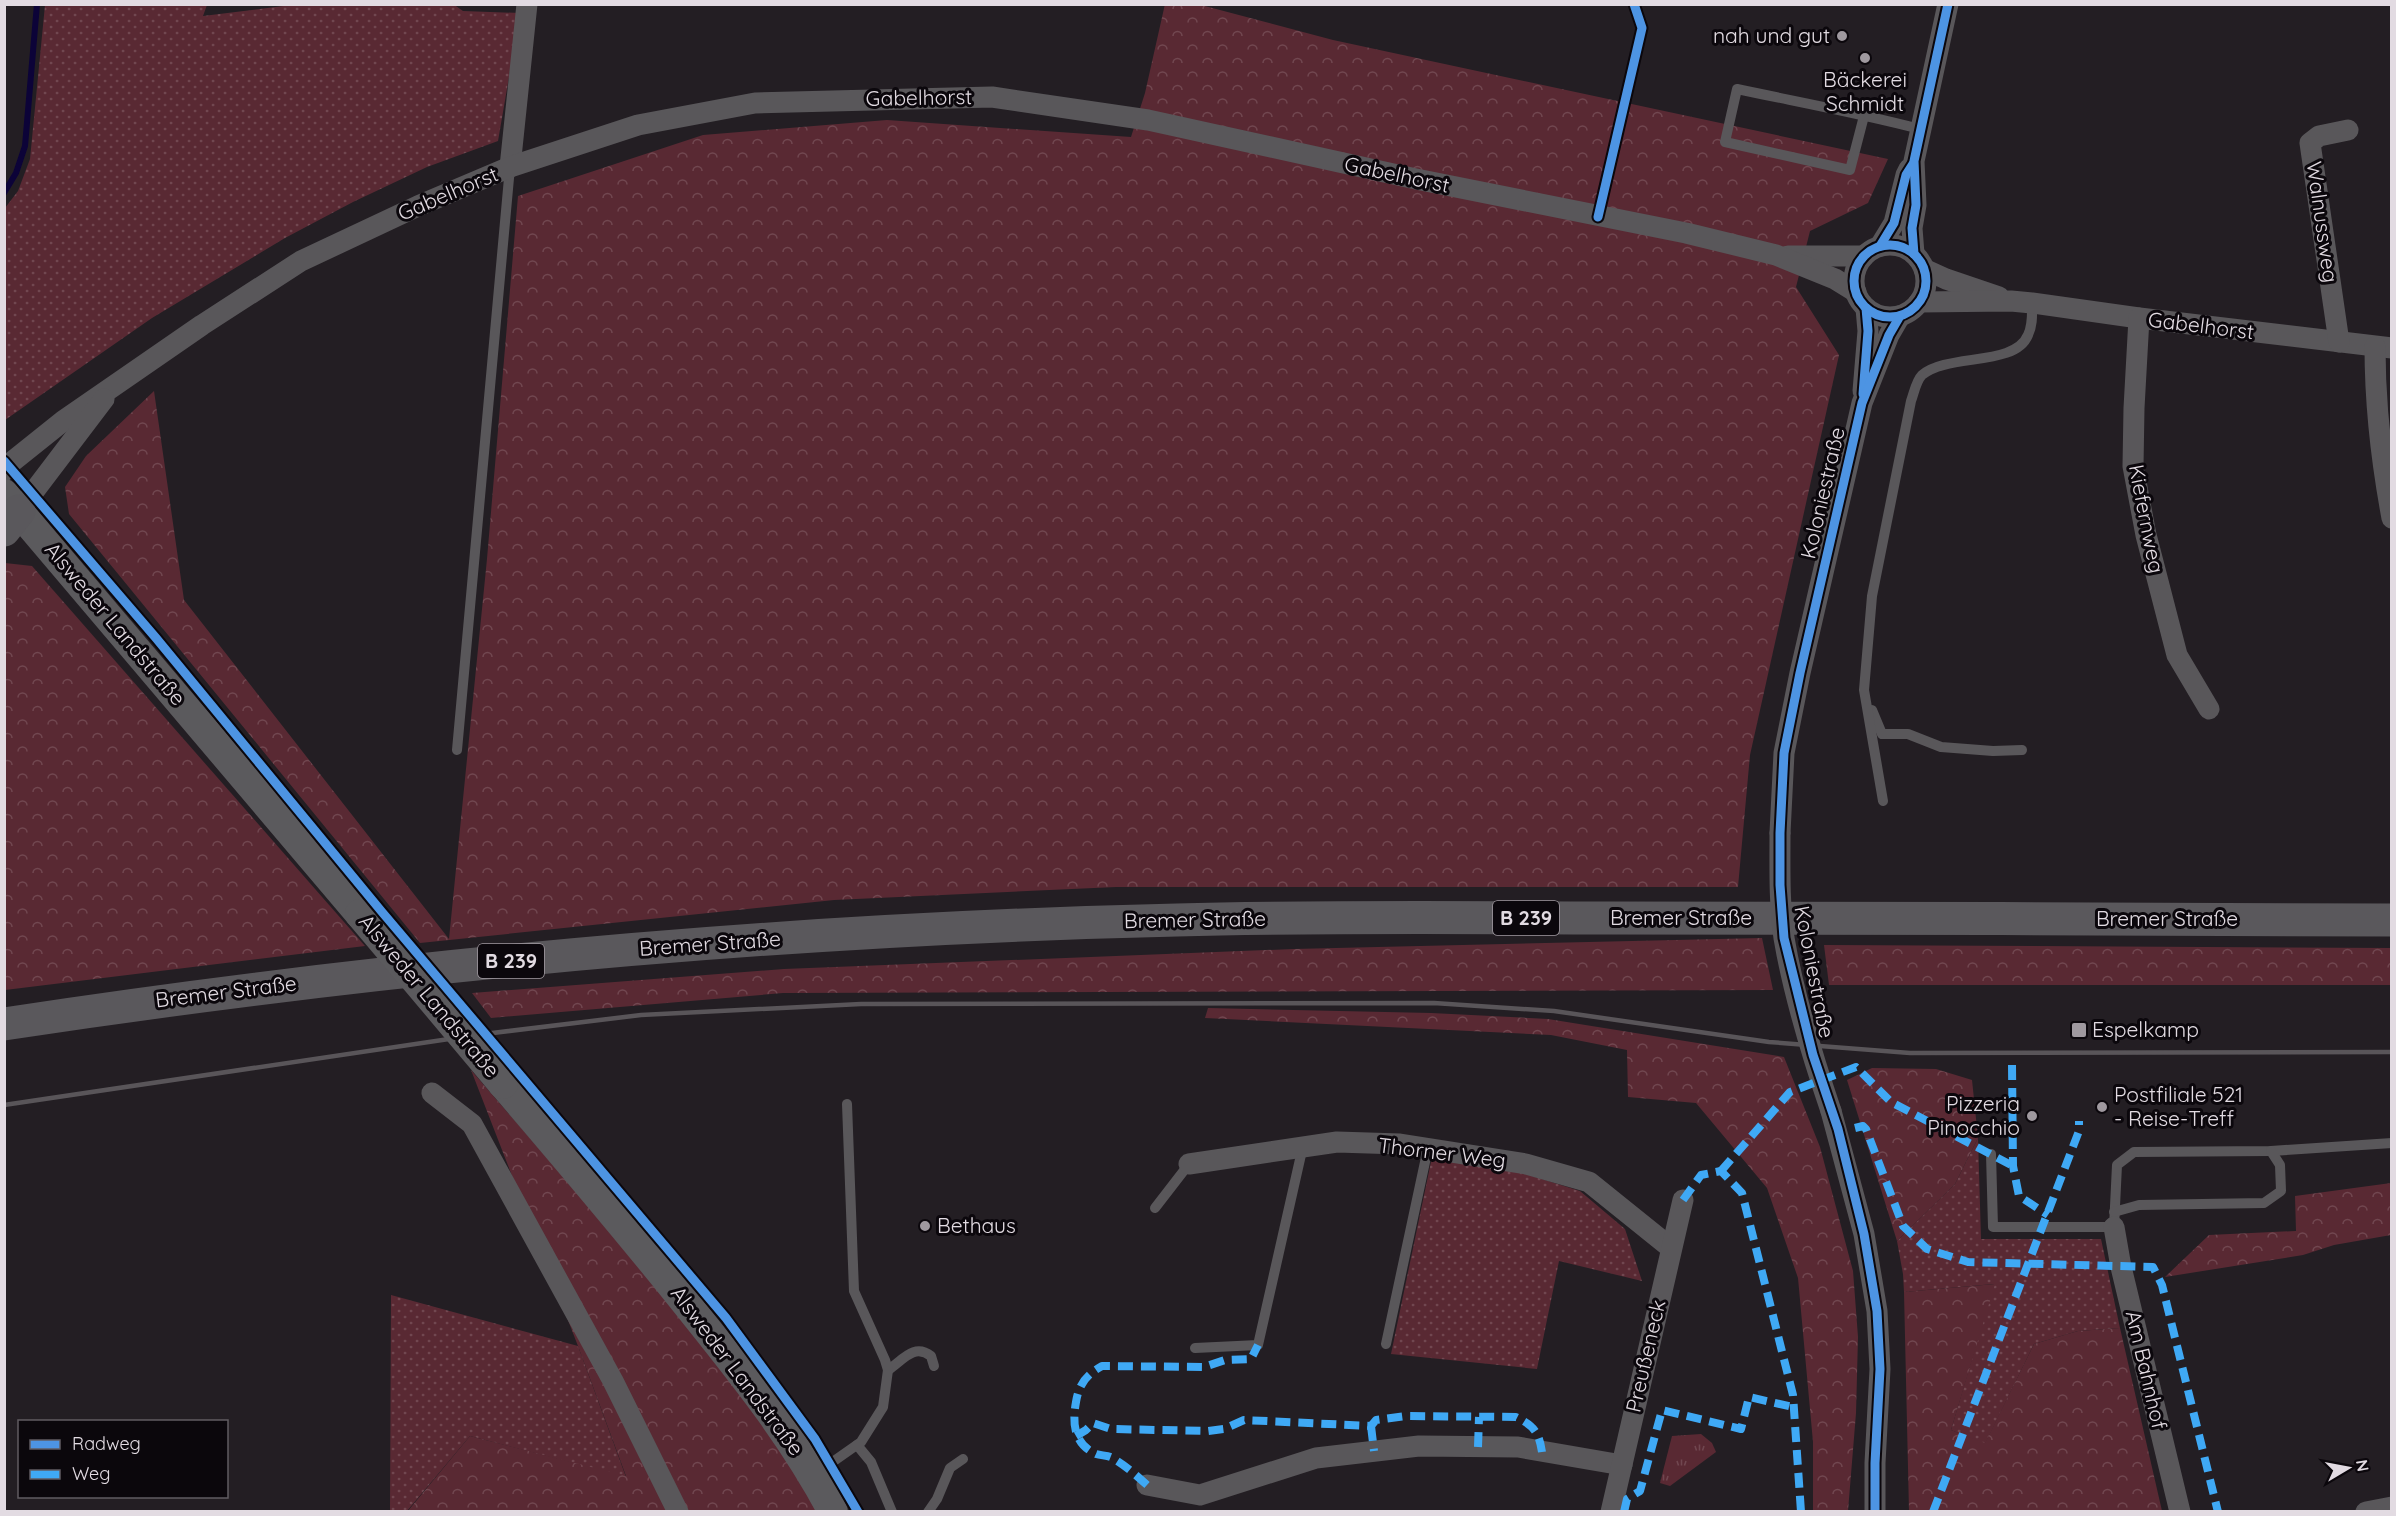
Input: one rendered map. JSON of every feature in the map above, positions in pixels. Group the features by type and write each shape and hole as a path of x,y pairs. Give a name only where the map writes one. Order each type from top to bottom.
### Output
{"main road":[{"name":"Alsweder Landstraße","path":"9,512 360,914 641,1246 755,1389 814,1475 833,1512"},
{"name":"Bremer Straße","path":"4,1024 155,1001 361,976 662,947 830,934 1000,926 1177,920 1360,918 2391,920"}],"street":[{"path":"510,167 527,4"},
{"path":"1914,161 1906,175 1894,223 1857,267 1854,278 1861,300 1881,316 1900,316 1910,311 1919,303 1926,283 1912,228 1916,205 1914,161 1948,4"},
{"name":"Gabelhorst","path":"4,471 8,465 63,421 202,325 301,261 418,206 510,167 638,125 755,103 992,97 1148,120 1416,179 1686,233 1776,255 1835,279 1861,300"},
{"name":"Walnussweg","path":"2339,342 2310,143 2319,136 2348,130"},
{"path":"1872,251 1893,245 1904,247 1919,261"},
{"name":"Gabelhorst","path":"1776,255 1872,251"},
{"name":"Gabelhorst","path":"1919,261 1946,279 2011,301"},
{"name":"Koloniestraße","path":"1861,300 1868,331 1864,356 1862,403"},
{"name":"Gabelhorst","path":"1919,303 2011,301 2383,347"},
{"name":"Koloniestraße","path":"1875,1512 1880,1369 1877,1311 1864,1234 1832,1111 1813,1055 1784,938 1780,885 1780,832 1784,753 1862,403 1889,336 1900,316"},
{"name":"Kiefernweg","path":"2139,318 2133,466 2146,535 2177,656 2210,709"},
{"path":"2383,347 2375,406 2391,518"},
{"name":"Gabelhorst","path":"9,512 113,386"},
{"path":"432,1093 472,1124 613,1382 678,1512"},
{"name":"Thorner Weg","path":"1189,1164 1337,1142 1400,1144 1526,1164 1588,1182 1671,1248"},
{"name":"Preußeneck","path":"1611,1512 1683,1200"},
{"name":"Am Bahnhof","path":"2114,1220 2121,1267 2180,1512"},
{"path":"1147,1485 1200,1495 1316,1458 1419,1446 1518,1447 1622,1465"},
{"path":"2366,1512 2391,1507"}],"lane":[{"path":"1864,116 1850,170 1725,142 1737,89 1864,116 1920,129"},
{"path":"457,750 510,167"},
{"path":"1883,801 1864,690 1872,596 1908,412 1920,376 1939,365 2004,353 2018,348 2027,338 2031,328 2032,303"},
{"path":"1864,690 1882,734 1908,734 1941,747 1993,751 2022,750"},
{"path":"814,1475 861,1442 883,1407 887,1389 888,1370 854,1291 847,1104"},
{"path":"2114,1220 2117,1165 2134,1152 2271,1151 2391,1143"},
{"path":"1195,1348 1258,1345 1303,1146"},
{"path":"1386,1344 1428,1148"},
{"path":"1991,1154 1993,1227 2114,1220 2139,1204 2264,1203 2281,1191 2280,1165 2271,1151"},
{"path":"1155,1208 1189,1164"},
{"path":"888,1370 909,1353 917,1350 932,1356 934,1366"},
{"path":"857,1445 871,1462 892,1512"},
{"path":"928,1512 938,1499 950,1468 963,1459"}],"green space":[{"path":"299,4 453,4 463,11 520,13 498,141 427,167 285,238 152,318 5,420 5,208 18,191 30,159 45,5 207,5 203,16"},
{"path":"1165,4 1201,5 1333,40 1888,159 1868,203 1810,231 1796,287 1839,355 1750,755 1738,887 1116,887 834,900 420,943 69,514 65,487 86,456 154,391 184,600 449,939 487,559 518,196 703,135 887,120 1131,137 1145,93"},
{"path":"5,563 32,566 365,946 5,990"},
{"path":"1762,938 1773,990 783,993 491,1018 472,993 784,969 1294,949"},
{"path":"1824,945 2391,948 2391,985 1829,985"},
{"path":"1208,1008 1431,1013 1548,1019 1784,1057 1820,1147 1853,1271 1858,1337 1856,1413 1848,1511 1813,1511 1813,1442 1798,1278 1767,1188 1696,1103 1628,1097 1627,1050 1551,1035 1205,1018"},
{"path":"1872,1068 1936,1069 1972,1080 1978,1138 1955,1184 1897,1241 1847,1080"},
{"path":"471,1070 750,1393 824,1511 407,1512 470,1436 626,1476"},
{"path":"1978,1138 1981,1239 2101,1239 2120,1328 2078,1331 2034,1344 1985,1444 1951,1430 1994,1284 1904,1292 1897,1241 1955,1184"},
{"path":"1432,1157 1526,1174 1580,1191 1625,1229 1642,1281 1559,1261 1537,1369 1391,1354"},
{"path":"2391,1183 2391,1235 2334,1245 2303,1255 2165,1277 2209,1235 2296,1231 2295,1196"},
{"path":"1995,1284 1951,1430 1985,1443 2034,1344 2078,1331 2120,1328 2162,1511 1909,1511 1904,1292"},
{"path":"391,1295 578,1346 626,1477 470,1436 407,1511 390,1512"},
{"path":"1701,1434 1712,1443 1716,1452 1670,1486 1660,1483 1672,1436"}],"waterway":[{"path":"4,193 16,173 25,146 37,4"}],"railway":[{"path":"4,1105 476,1035 641,1015 861,1004 1434,1003 1554,1011 1769,1042 1910,1053 2392,1052"}],"marked path":[{"path":"2012,1065 2013,1166 2019,1196 2048,1215"},
{"path":"1721,1171 1790,1092 1856,1067 1891,1102 2013,1166"},
{"path":"1933,1512 2079,1131 2079,1121"},
{"path":"1855,1128 1863,1126 1866,1129 1903,1226 1927,1249 1968,1262 2153,1267 2162,1285 2218,1512"},
{"path":"1683,1200 1701,1175 1721,1171 1742,1193 1793,1395 1801,1512"},
{"path":"1147,1485 1112,1458 1089,1450 1079,1439 1076,1433 1075,1410 1077,1396 1084,1381 1102,1366 1204,1367 1225,1360 1251,1359 1258,1345"},
{"path":"1624,1512 1627,1499 1640,1491 1662,1410 1741,1429 1749,1397 1793,1407"},
{"path":"1076,1436 1093,1423 1111,1429 1208,1431 1224,1429 1244,1420 1371,1426 1376,1420 1406,1416 1516,1417 1535,1430 1542,1452"},
{"path":"1478,1447 1479,1417"},
{"path":"1371,1426 1374,1451"}],"cycle path":[{"path":"1598,217 1642,28 1634,4"},
{"path":"1914,254 1912,228 1916,205 1914,161 1948,4"},
{"path":"1880,246 1894,223 1906,175 1913,164"},
{"path":"1890,245 1910,251 1920,261 1926,281 1920,301 1910,311 1890,317 1870,311 1860,301 1854,281 1860,261 1870,251 1890,245"},
{"path":"1863,394 1868,331 1866,308"},
{"path":"1875,1512 1880,1369 1877,1311 1864,1234 1838,1129 1813,1055 1784,938 1780,885 1780,833 1784,753 1862,403 1889,335 1900,316"},
{"path":"4,461 156,638 382,912 726,1318 815,1439 858,1512"}],"place":[{"name":"nah und gut","path":"1842,36"},
{"name":"Bäckerei Schmidt","path":"1865,58"},
{"name":"Espelkamp","path":"2079,1030"},
{"name":"Postfiliale 521 - Reise-Treff","path":"2102,1107"},
{"name":"Pizzeria Pinocchio","path":"2032,1116"},
{"name":"Bethaus","path":"925,1226"}]}
